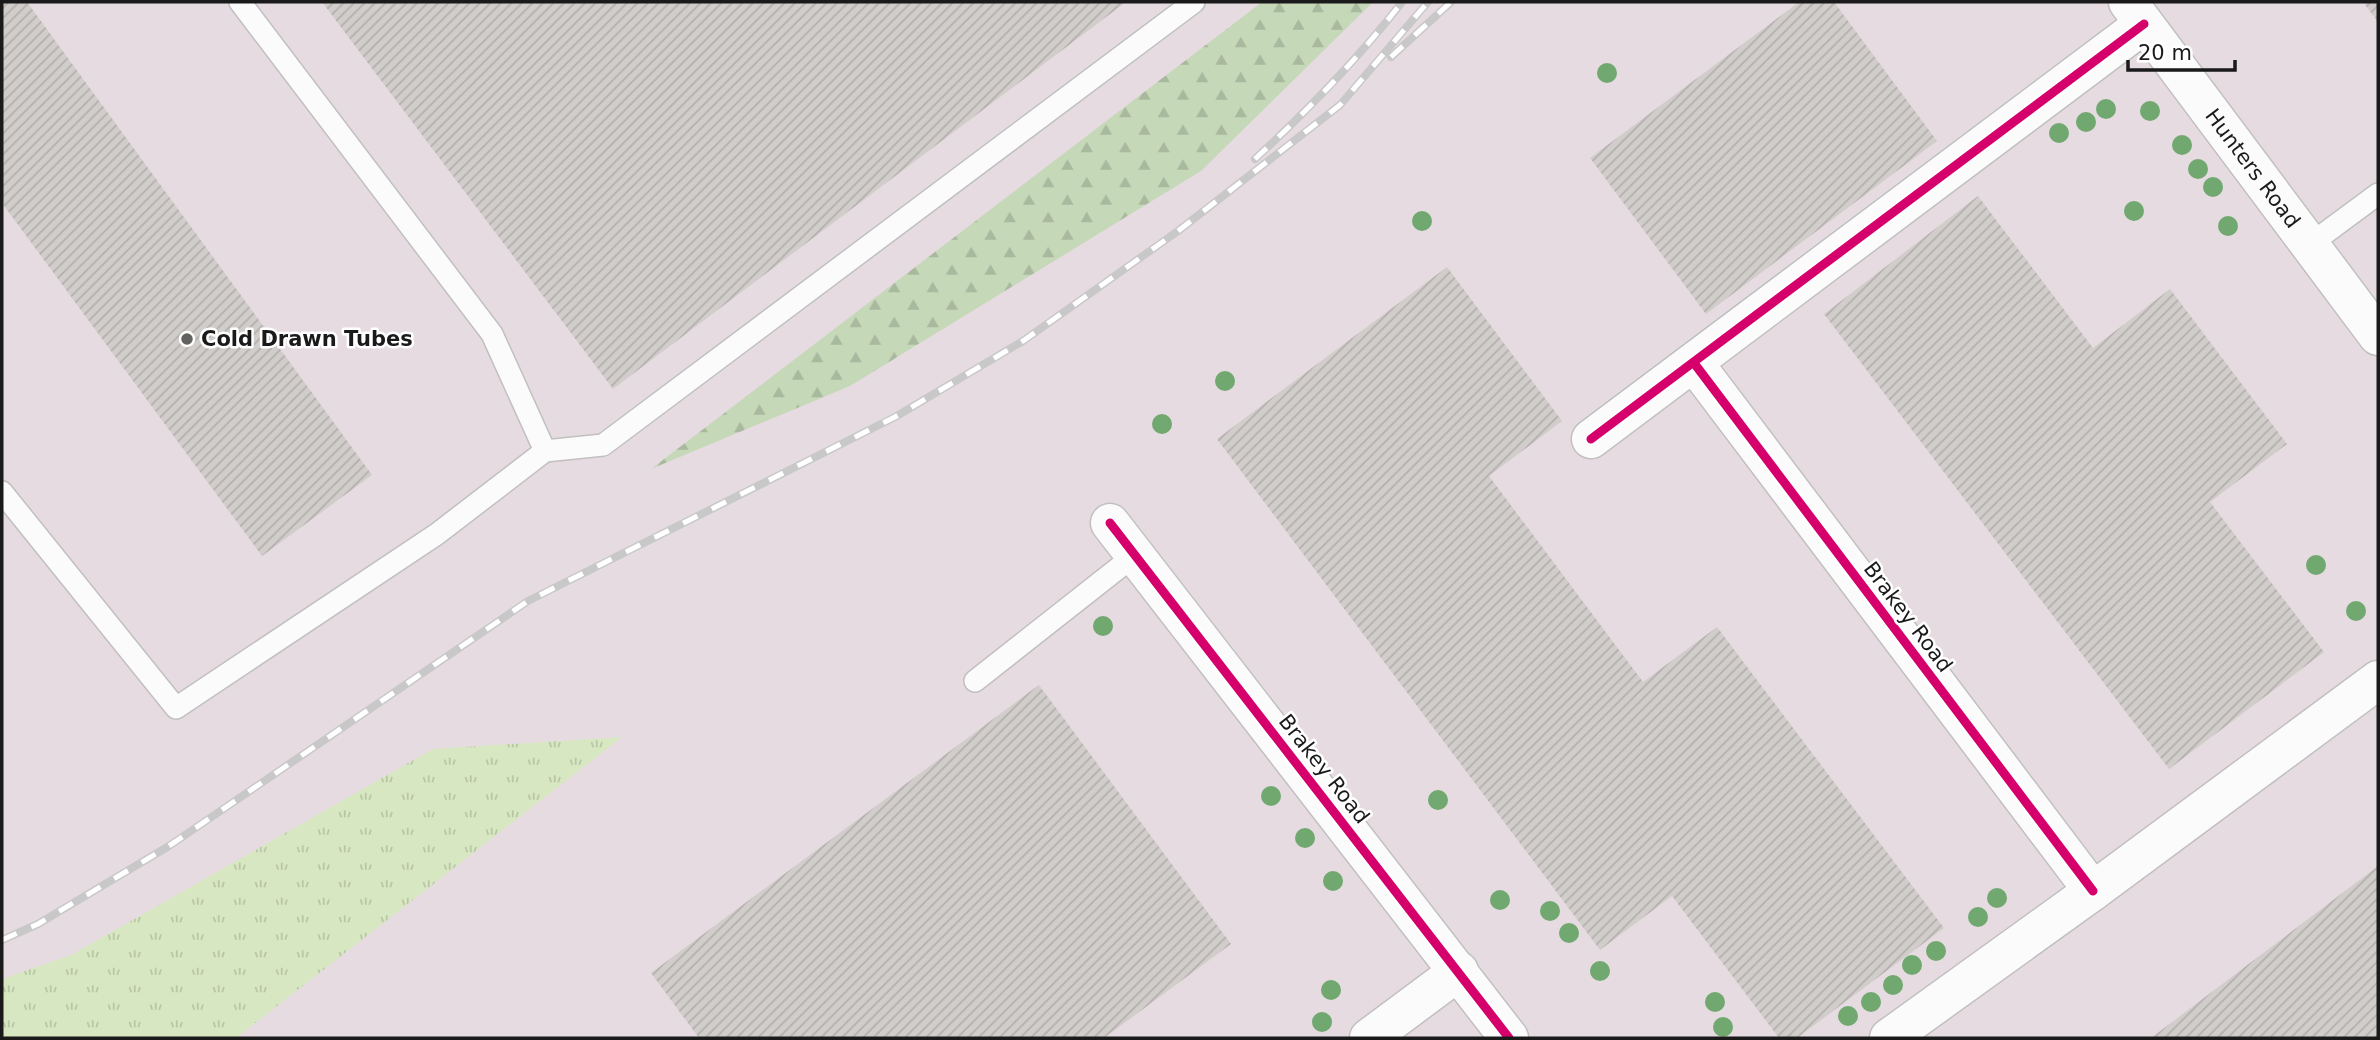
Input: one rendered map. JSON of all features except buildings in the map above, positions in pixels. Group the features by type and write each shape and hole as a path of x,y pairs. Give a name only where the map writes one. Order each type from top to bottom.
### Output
{"street":[{"name":"Hunters Road","path":"2136,13 2378,336"},
{"path":"1591,439 1694,363 2136,13"},
{"name":"Brakey Road","path":"1694,363 2093,891"},
{"name":"Brakey Road","path":"1110,523 1510,1038"},
{"path":"1889,1038 2378,680"},
{"path":"1370,1038 1459,971"}],"lane":[{"path":"240,2 492,334 545,451"},
{"path":"2,492 176,708 437,534 545,451 603,446 1195,2"},
{"path":"2309,244 2378,194"},
{"path":"975,681 1135,555"}],"shaded area":[{"path":"2,2 2378,2 2378,1038 2,1038"}],"green space":[{"path":"1262,2 1373,2 1201,171 850,386 651,469"},
{"path":"622,737 236,1038 2,1038 2,979 71,955 433,749"}],"railway":[{"path":"1255,159 1332,84 1402,2"},
{"path":"2,940 38,924 169,846 528,601 895,417 1023,341 1178,231 1340,105 1428,2"},
{"path":"1391,57 1451,2"}],"cycle path":[{"path":"1591,439 2144,24"},
{"path":"1694,363 2093,891"},
{"path":"1110,523 1509,1038"}],"place":[{"name":"Cold Drawn Tubes","path":"187,339"}]}
